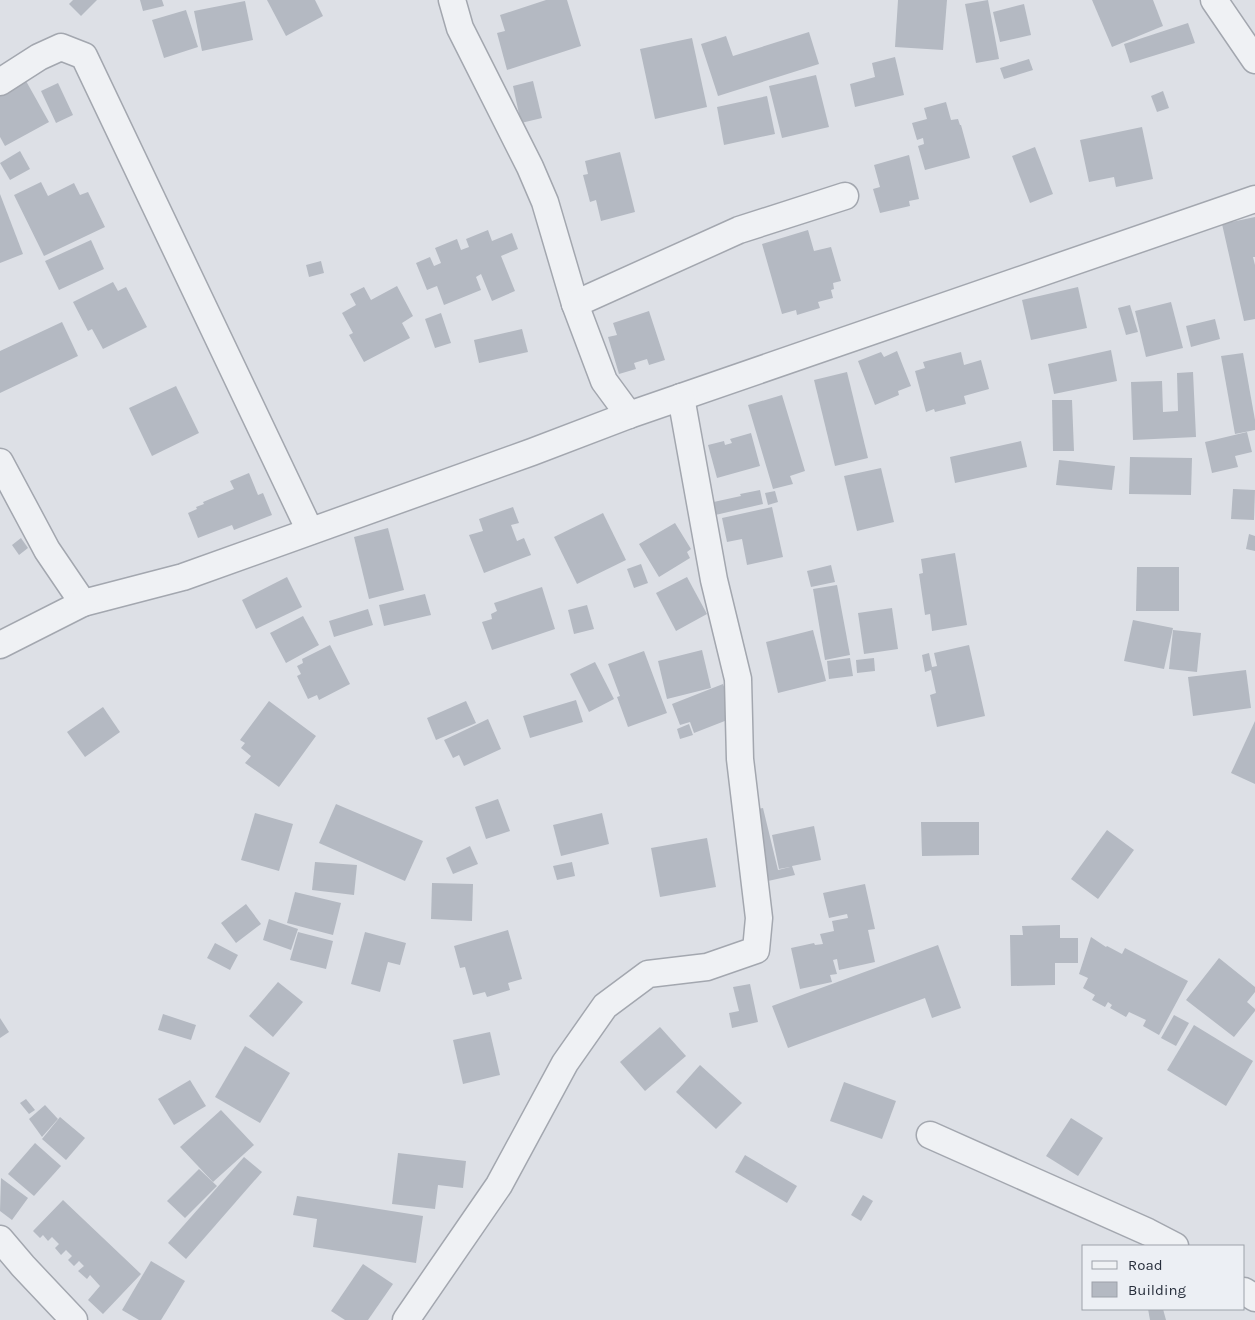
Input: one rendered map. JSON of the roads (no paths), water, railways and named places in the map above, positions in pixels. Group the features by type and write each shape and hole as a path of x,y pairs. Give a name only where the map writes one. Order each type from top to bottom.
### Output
{"street":[{"path":"452,0 460,28 530,167 545,202 575,304 604,381 629,415"},
{"path":"1214,0 1255,60"},
{"path":"0,82 40,57 61,48 84,56 310,531"},
{"path":"575,304 739,230 845,196"},
{"path":"0,645 83,603 183,577 532,452 629,415 1255,199"},
{"path":"406,1320 499,1185 565,1063 605,1006 648,974 707,967 756,950 760,918 740,759 738,679 714,580 681,397"},
{"path":"0,462 47,550 83,603"},
{"path":"930,1135 1173,1245"},
{"path":"0,1239 29,1273 74,1320"}]}
